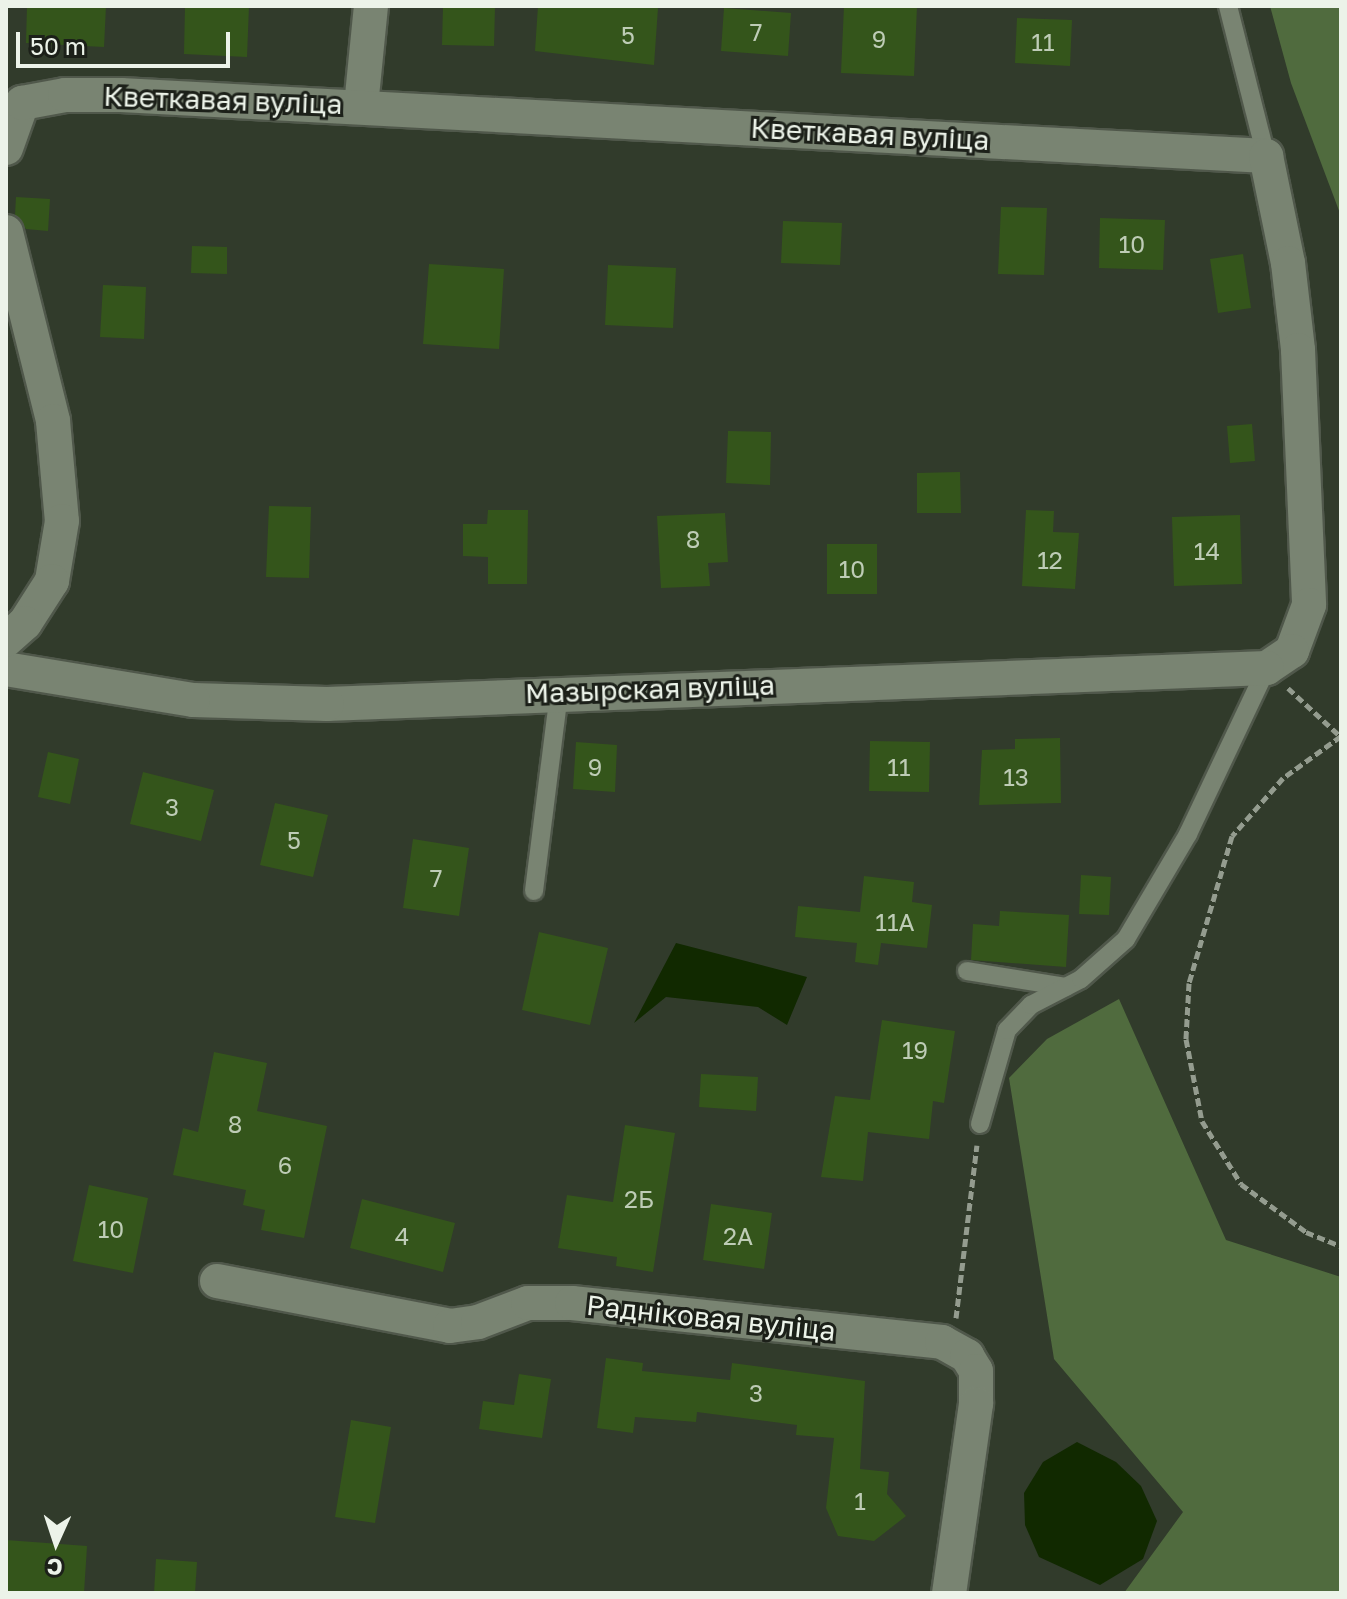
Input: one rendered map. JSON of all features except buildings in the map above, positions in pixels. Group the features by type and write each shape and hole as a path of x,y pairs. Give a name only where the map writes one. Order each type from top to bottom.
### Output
{"street":[{"path":"361,106 371,6"},
{"name":"Кветкавая вуліца","path":"6,148 22,103 65,95 361,106 1266,156"},
{"path":"1266,156 1290,278 1306,493 1309,605 1279,659"},
{"path":"6,232 53,421 62,521 52,581 25,623 6,640"},
{"name":"Мазырская вуліца","path":"6,669 193,700 327,704 1279,659"},
{"name":"Радніковая вуліца","path":"217,1281 450,1326 478,1322 528,1303 572,1303 942,1342 952,1348"},
{"path":"949,1593 976,1404 976,1371 967,1356 952,1348"}],"lane":[{"path":"1228,6 1266,156"},
{"path":"980,1124 1007,1030 1031,1005 1066,987 1126,939 1188,834 1279,659"},
{"path":"534,891 559,693"},
{"path":"967,971 1066,987"}],"path":[{"path":"1279,659 1340,736 1283,778 1232,836 1189,983 1186,1039 1202,1121 1241,1184 1306,1232 1341,1246"},
{"path":"952,1348 980,1124"}],"shaded area":[{"path":"1270,6 1341,6 1341,216 1291,83"},
{"path":"676,943 807,977 787,1025 758,1007 666,997 634,1023"},
{"path":"1119,999 1226,1240 1341,1277 1341,1593 1124,1593 1183,1512 1054,1359 1009,1078 1047,1039"},
{"path":"1077,1442 1116,1462 1141,1486 1157,1521 1143,1559 1100,1585 1039,1557 1025,1525 1024,1493 1043,1462"}]}
